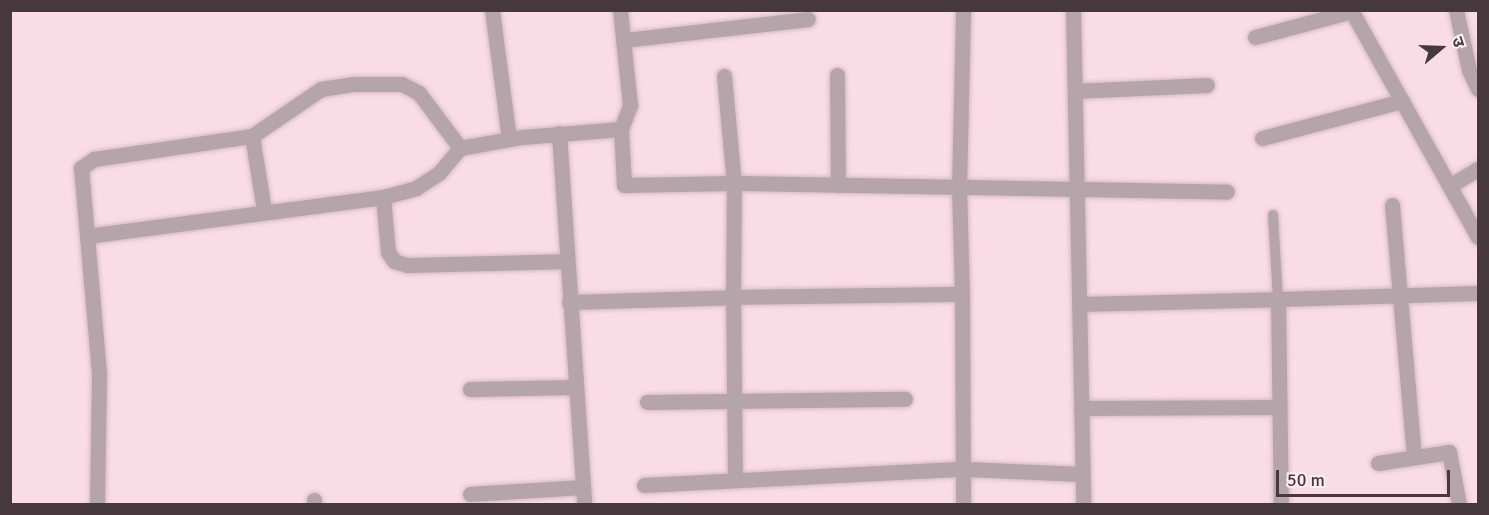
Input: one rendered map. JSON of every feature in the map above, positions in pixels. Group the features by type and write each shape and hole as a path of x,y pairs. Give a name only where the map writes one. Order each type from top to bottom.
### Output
{"street":[{"path":"492,10 509,139"},
{"path":"620,10 630,105 621,129 624,185 734,183 959,189 1227,192"},
{"path":"963,10 959,189 963,504"},
{"path":"1074,10 1083,504"},
{"path":"1456,10 1469,70 1479,89"},
{"path":"1255,38 1352,11 1479,237"},
{"path":"624,40 808,19"},
{"path":"837,75 838,186"},
{"path":"724,76 734,183 735,479"},
{"path":"97,504 99,372 81,168 85,164 112,155 252,136 321,89 354,84 402,84 418,93 460,148"},
{"path":"1075,91 1207,85"},
{"path":"1262,138 1402,101"},
{"path":"87,236 264,210 382,197 416,188 439,173 460,148 559,133 621,129"},
{"path":"559,133 584,504"},
{"path":"252,136 264,210"},
{"path":"1450,185 1479,169"},
{"path":"382,197 388,252 394,261 407,265 566,261"},
{"path":"1392,205 1414,458"},
{"path":"1079,304 1479,293"},
{"path":"569,302 962,294"},
{"path":"1278,299 1281,504"},
{"path":"470,389 576,387"},
{"path":"647,402 905,399"},
{"path":"1081,408 1278,407"},
{"path":"1378,463 1449,452 1459,504"},
{"path":"644,485 963,469 1082,474"},
{"path":"470,494 583,487"}],"lane":[{"path":"1273,214 1278,299"}]}
